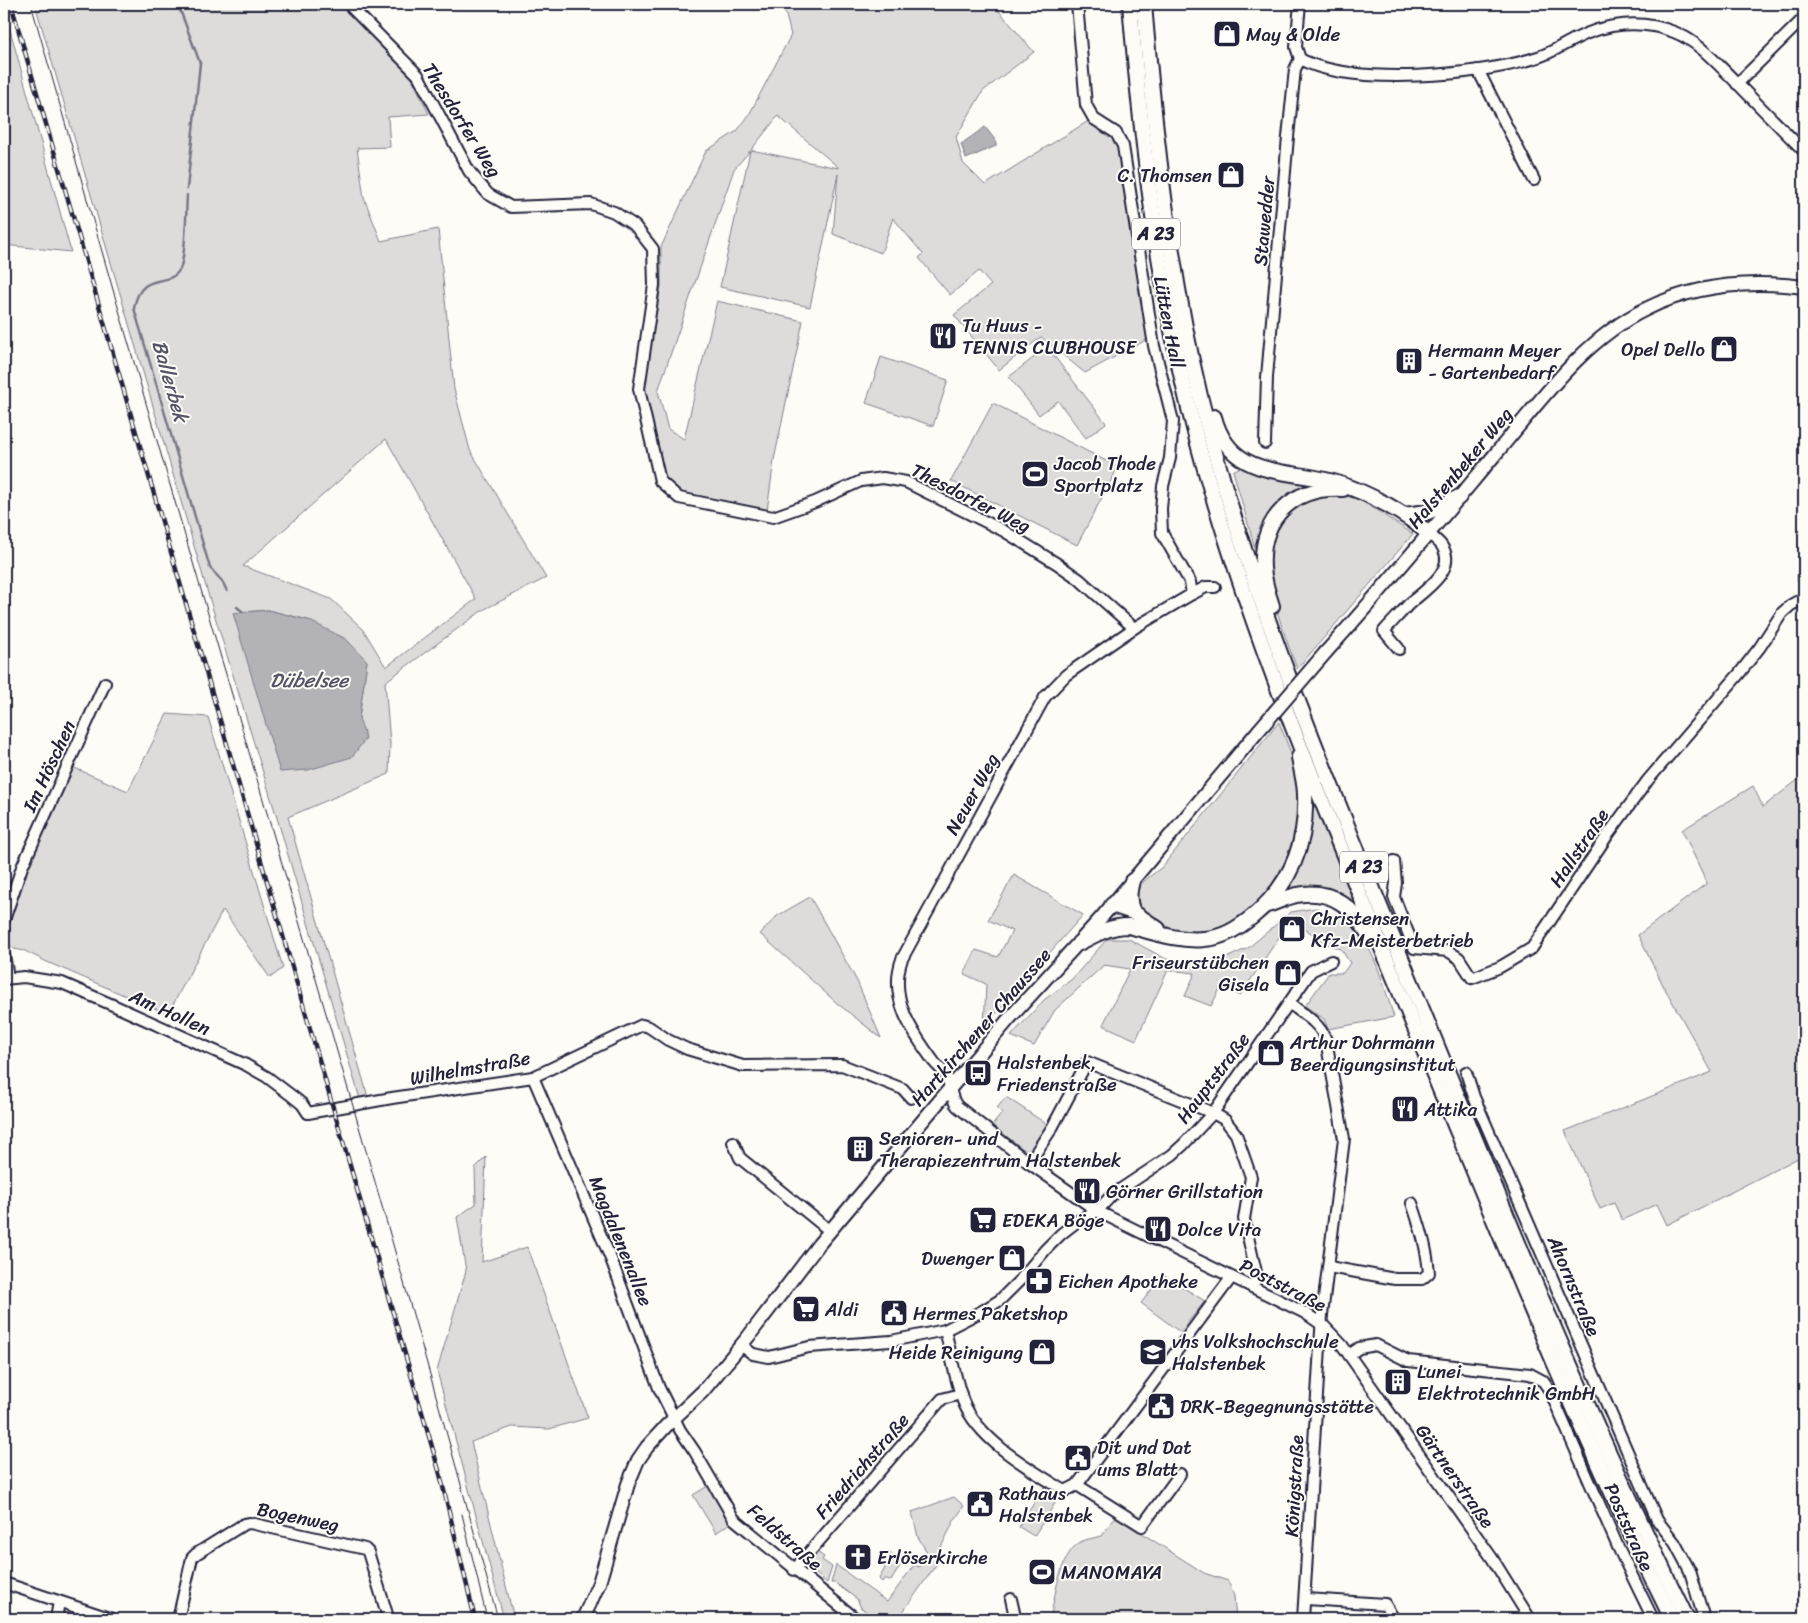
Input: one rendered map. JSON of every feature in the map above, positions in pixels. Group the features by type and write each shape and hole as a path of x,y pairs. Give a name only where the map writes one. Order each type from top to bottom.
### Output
{"highway":[{"name":"A 23","path":"1130,4 1145,156 1165,293 1187,398 1203,462 1247,601 1295,732 1526,1297 1626,1524 1672,1619"},
{"name":"A 23","path":"1144,4 1168,225 1190,349 1216,457 1232,512 1283,661 1331,785 1508,1221 1638,1517 1687,1619"},
{"path":"1190,349 1205,383 1220,434 1239,457 1250,464 1268,470 1324,479 1357,490 1404,515 1429,534"},
{"path":"1283,661 1263,568 1264,547 1269,530 1289,503 1308,492 1319,490 1357,490"},
{"path":"1404,515 1428,512 1459,497"},
{"path":"1079,943 1110,928 1129,926 1192,940 1215,938 1240,926 1267,905 1291,870 1299,850 1304,824 1305,794 1295,732"},
{"path":"1132,881 1129,893 1133,912"},
{"path":"1267,905 1297,895 1313,894 1341,902 1355,913 1363,923 1392,970"},
{"path":"1112,905 1133,912 1167,935"},
{"path":"1112,905 1122,921 1129,926"}],"main road":[{"name":"Halstenbeker Weg","path":"1288,697 1569,369 1594,344 1646,308 1696,290 1736,283 1763,283 1804,287"},
{"name":"Hartkirchener Chaussee","path":"583,1619 599,1583 628,1484 638,1460 652,1440 676,1422 742,1346 830,1231 1008,1020 1112,905 1288,697"}],"street":[{"name":"Thesdorfer Weg","path":"348,4 418,75 469,171 488,194 512,207 591,204 614,212 635,226 653,250 654,285 639,389 660,481 679,498 773,517 814,502 861,481 883,478 906,482 1004,531 1056,563 1079,579 1134,628"},
{"name":"Lütten Hall","path":"1077,4 1086,105 1094,119 1116,133 1123,146 1154,346 1174,421 1170,458 1163,486 1161,509 1162,533 1190,582 1192,594"},
{"name":"Stawedder","path":"1265,443 1267,377 1288,137 1295,69 1300,58 1296,47 1300,4"},
{"path":"1737,84 1800,28 1804,18"},
{"path":"1300,58 1315,66 1338,71 1386,76 1432,75 1478,70 1537,58 1589,32 1604,28 1638,24 1658,27 1675,32 1690,40 1714,60 1804,151"},
{"path":"1478,70 1534,180"},
{"path":"1399,649 1384,631 1409,604 1426,591 1440,575 1445,564 1446,556 1443,547 1429,534"},
{"path":"1804,568 1804,580"},
{"name":"Neuer Weg","path":"1030,1163 957,1106 949,1090 946,1075 935,1064 904,1017 898,984 898,972 902,959 1045,697 1066,675 1134,628 1206,587 1215,588"},
{"name":"Hallstraße","path":"1394,861 1396,883 1394,897 1414,948 1448,951 1458,958 1472,978 1500,967 1532,948 1607,836 1648,780 1739,674 1760,647 1782,613 1791,605 1804,598"},
{"name":"Im Höschen","path":"4,920 22,867 105,683"},
{"path":"4,955 6,978"},
{"name":"Hauptstraße","path":"742,1346 753,1354 769,1357 809,1346 891,1341 945,1330 967,1320 1000,1300 1022,1279 1061,1234 1079,1220 1097,1211 1112,1195 1172,1155 1214,1113 1311,971 1331,961"},
{"name":"Am Hollen","path":"6,978 24,977 62,983 246,1065 267,1077 292,1096 302,1104 308,1113"},
{"name":"Königstraße","path":"1289,1003 1317,1024 1323,1031 1344,1139 1322,1324 1316,1396 1306,1600 1303,1619"},
{"name":"Wilhelmstraße","path":"308,1113 392,1098 533,1077 642,1025 649,1027 668,1040 687,1049 743,1066 842,1065 903,1089 911,1098"},
{"path":"1030,1163 1052,1128 1087,1062 1214,1113 1226,1120 1236,1134 1251,1177 1244,1219 1256,1272 1252,1287"},
{"name":"Ahornstraße","path":"1466,1072 1474,1097 1613,1422 1658,1520 1675,1543 1690,1571 1705,1619"},
{"name":"Magdalenenallee","path":"533,1077 611,1259 659,1388 676,1422"},
{"path":"733,1142 740,1158 830,1231"},
{"name":"Poststraße","path":"1030,1163 1097,1211 1305,1313 1322,1324 1335,1336 1348,1354 1360,1348 1376,1345 1408,1361 1530,1374 1543,1381 1550,1391 1618,1548 1652,1619"},
{"path":"1329,1267 1395,1278 1422,1279 1429,1273 1428,1257 1412,1203"},
{"path":"945,1330 964,1402 985,1433 1013,1457 1065,1491 1078,1485 1231,1278"},
{"name":"Gärtnerstraße","path":"1348,1354 1492,1558 1530,1619"},
{"name":"Friedrichstraße","path":"794,1570 942,1399 961,1394"},
{"name":"Feldstraße","path":"676,1422 734,1519 856,1619"},
{"path":"1078,1485 1142,1526 1180,1474"},
{"name":"Bogenweg","path":"178,1619 192,1558 244,1524 250,1523 365,1549 368,1552 387,1614 386,1619"},
{"path":"4,1583 112,1619"},
{"path":"1011,1599 1014,1612 1013,1619"},
{"path":"1306,1600 1343,1605 1385,1604 1394,1619"},
{"path":"59,1602 56,1613 59,1619"}],"shaded area":[{"path":"35,4 341,4 412,78 429,114 388,117 390,147 357,148 364,198 381,241 438,229 454,389 470,450 546,578 483,610 385,682 390,743 389,774 288,817 368,1097 360,1099 278,821 209,597","holes":["386,439 476,599 386,667 363,629 331,599 243,566","268,610 308,620 367,661 359,718 233,613"]},
{"path":"783,4 993,4 1034,52 983,91 956,137 963,163 985,185 1090,120 1114,136 1121,149 1132,238 1148,339 1085,373 1041,337 999,370 954,315 991,285 979,271 950,295 919,258 923,254 893,218 881,253 833,234 838,174 810,307 720,287 750,151 734,169 658,391 668,429 684,439 717,301 803,321 774,460 767,511 682,495 665,479 644,386 661,286 661,247 706,151 737,131 749,115 791,35","holes":["778,116 838,168 751,150"]},
{"path":"4,8 71,252 4,245"},
{"path":"1047,347 1106,423 1086,438 1058,401 1039,415 1009,377"},
{"path":"881,357 948,380 933,426 866,403"},
{"name":"Jacob Thode Sportplatz","path":"993,403 1118,467 1077,545 951,481"},
{"path":"1242,466 1261,474 1325,482 1287,499 1259,562 1233,471"},
{"path":"1336,494 1359,499 1413,534 1297,669 1280,622 1271,587 1269,553 1271,538 1280,520 1295,504 1308,499"},
{"path":"167,714 208,717 283,968 270,978 223,910 168,1014 25,951 14,949 10,945 7,932 21,880 70,766 128,791"},
{"path":"1279,722 1297,769 1301,823 1287,867 1266,897 1231,926 1211,933 1194,935 1176,931 1150,917 1139,909 1136,904 1138,889 1144,881 1162,867"},
{"path":"1804,775 1804,1155 1667,1225 1657,1204 1622,1220 1614,1203 1600,1209 1565,1131 1712,1072 1664,987 1638,935 1707,883 1682,830 1753,786 1763,807"},
{"path":"1309,801 1313,801 1354,902 1351,904 1282,895"},
{"path":"1014,875 1083,915 984,1027 986,984 964,974 976,950 998,957 1012,931 988,920"},
{"path":"810,897 857,981 881,1038 838,1004 760,934 777,916"},
{"path":"1316,908 1346,922 1361,936 1374,958 1394,1017 1328,1029 1324,1019 1305,1006 1329,973 1343,973 1350,963 1341,949 1325,943 1291,919 1240,996 1222,985 1211,1006 1185,996 1195,973 1168,970 1136,1040 1103,1025 1130,969 1104,965 1055,1010 1034,1046 1011,1036 1044,1000 1072,979 1107,939 1129,939 1166,959 1196,962 1222,960 1248,948 1291,912"},
{"path":"1006,1097 1048,1125 1030,1154 992,1126 1002,1113 997,1108"},
{"path":"486,1157 482,1262 527,1247 588,1418 549,1429 512,1427 471,1442 514,1619 504,1619 437,1371 466,1271 457,1217 476,1204 475,1168"},
{"path":"1163,1275 1205,1301 1180,1332 1141,1303"},
{"path":"711,1484 733,1521 716,1533 693,1495"},
{"path":"1044,1487 1059,1497 1034,1536 1019,1527"},
{"path":"954,1497 964,1506 938,1553 938,1562 898,1619 878,1619 861,1608 857,1599 835,1583 831,1583 836,1565 887,1602 914,1565 920,1567 928,1554 918,1537 912,1512"},
{"path":"1115,1516 1204,1573 1228,1581 1234,1596 1236,1619 1050,1619 1062,1567 1072,1549 1081,1542 1102,1536"},
{"path":"817,1552 824,1557 822,1560 832,1567 827,1583 807,1566"},
{"path":"890,1553 903,1561 891,1581 885,1578 882,1582 879,1579 885,1568 882,1565"}],"water":[{"path":"985,127 996,141 996,146 966,159 961,144"},
{"name":"Dübelsee","path":"268,610 308,620 346,639 367,661 359,718 366,738 352,757 308,770 280,772 233,613"}],"waterway":[{"path":"144,4 167,9 203,4"},
{"name":"Ballerbek","path":"179,7 200,63 187,189"},
{"name":"Ballerbek","path":"187,195 185,245 180,269 175,275 156,281 143,288 134,308 210,568 222,581 227,591"},
{"name":"Ballerbek","path":"237,607 243,612"}],"tram line":[{"path":"31,4 139,380 373,1173 498,1619"},
{"path":"462,1514 487,1619"}],"railway":[{"path":"11,4 440,1474 475,1619"}],"place":[{"name":"May & Olde","path":"1227,34"},
{"name":"C. Thomsen","path":"1231,175"},
{"name":"Tu Huus - TENNIS CLUBHOUSE","path":"943,336"},
{"name":"Opel Dello","path":"1724,349"},
{"name":"Hermann Meyer - Gartenbedarf","path":"1409,361"},
{"name":"Jacob Thode Sportplatz","path":"1035,474"},
{"name":"Christensen Kfz-Meisterbetrieb","path":"1292,929"},
{"name":"Friseurstübchen Gisela","path":"1288,973"},
{"name":"Arthur Dohrmann Beerdigungsinstitut","path":"1271,1053"},
{"name":"Halstenbek, Friedenstraße","path":"978,1073"},
{"name":"Attika","path":"1405,1109"},
{"name":"Senioren- und Therapiezentrum Halstenbek","path":"860,1149"},
{"name":"Görner Grillstation","path":"1087,1191"},
{"name":"EDEKA Böge","path":"983,1220"},
{"name":"Dolce Vita","path":"1158,1229"},
{"name":"Dwenger","path":"1012,1258"},
{"name":"Eichen Apotheke","path":"1039,1281"},
{"name":"Aldi","path":"806,1309"},
{"name":"Hermes Paketshop","path":"894,1313"},
{"name":"Heide Reinigung","path":"1042,1352"},
{"name":"vhs Volkshochschule Halstenbek","path":"1153,1352"},
{"name":"Lunei Elektrotechnik GmbH","path":"1398,1382"},
{"name":"DRK-Begegnungsstätte","path":"1161,1406"},
{"name":"Dit und Dat ums Blatt","path":"1078,1458"},
{"name":"Rathaus Halstenbek","path":"980,1504"},
{"name":"Erlöserkirche","path":"858,1557"},
{"name":"MANOMAYA","path":"1042,1572"}]}
